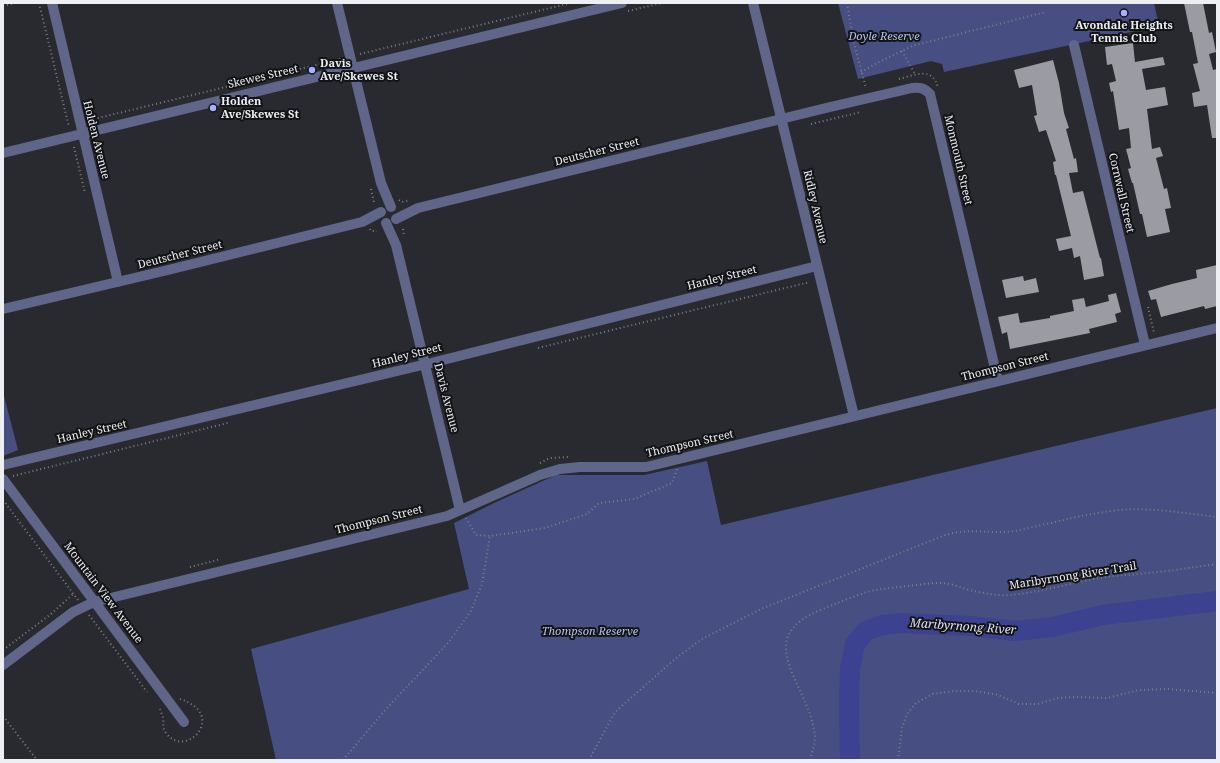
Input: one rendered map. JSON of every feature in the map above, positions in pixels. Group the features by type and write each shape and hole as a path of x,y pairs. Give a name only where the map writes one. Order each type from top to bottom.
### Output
{"street":[{"name":"Holden Avenue","path":"52,3 118,282"},
{"name":"Davis Avenue","path":"337,3 358,67 381,183 460,510"},
{"name":"Skewes Street","path":"3,152 622,3"},
{"name":"Ridley Avenue","path":"753,3 854,416"},
{"name":"Cornwall Street","path":"1074,45 1145,345"},
{"name":"Monmouth Street","path":"782,119 912,88 918,87 924,89 930,94 998,381"},
{"name":"Deutscher Street","path":"3,309 362,222 389,213 418,208 782,119"},
{"name":"Hanley Street","path":"3,465 425,364 817,266"},
{"name":"Thompson Street","path":"3,666 73,612 94,602 447,516 540,476 560,469 580,467 646,467 1217,328"},
{"name":"Mountain View Avenue","path":"3,479 184,722"}],"path":[{"path":"3,6 15,3"},
{"path":"69,125 571,3"},
{"path":"846,3 854,44 866,88"},
{"path":"861,72 912,46 1046,12"},
{"path":"902,51 916,74"},
{"path":"355,56 358,67"},
{"path":"90,120 93,130"},
{"path":"389,213 402,202 413,199"},
{"path":"1143,335 1154,333"},
{"path":"460,510 476,535 490,536 545,528 588,514 599,503 634,499 672,483 677,470 677,460"},
{"path":"589,760 615,712 675,659 702,639 761,609 940,537 954,532 1015,531 1071,518 1112,511 1144,510 1217,517"},
{"path":"343,760 387,708 448,643 471,611 482,584 490,536"},
{"name":"Maribyrnong River Trail","path":"810,760 814,748 814,729 806,703 790,668 786,646 792,629 803,619 814,613 857,595 889,588 940,583 983,593 1010,595 1039,591 1100,578 1217,564"},
{"path":"3,650 51,614 73,594"},
{"path":"898,760 902,728 907,714 916,703 933,694 956,691 975,691 998,695 1019,704 1038,704 1058,698 1107,698 1139,690 1168,689 1217,693"},
{"path":"3,716 37,760"}],"green space":[{"name":"Doyle Reserve","path":"838,3 1154,3 1159,26 944,72 942,64 931,61 858,79"},
{"path":"3,392 18,450 3,456"},
{"name":"Thompson Reserve","path":"1217,408 1217,760 276,760 251,649 469,589 454,523 556,475 644,475 707,461 721,525"}],"building":[{"path":"1184,3 1203,3 1209,33 1212,32 1216,52 1209,54 1213,70 1217,69 1217,138 1212,138 1207,105 1194,107 1192,93 1200,91 1193,64 1198,63 1192,32 1190,32"},
{"path":"1133,43 1135,62 1163,57 1165,65 1142,69 1146,90 1165,87 1168,105 1147,109 1152,149 1160,147 1163,156 1156,158 1164,189 1167,188 1171,208 1165,209 1170,232 1147,237 1142,214 1140,214 1133,183 1128,169 1131,168 1126,149 1131,148 1129,128 1119,130 1113,91 1111,92 1109,83 1116,81 1112,64 1107,65 1105,47"},
{"path":"1053,60 1059,83 1064,113 1069,128 1066,129 1074,159 1076,158 1078,172 1069,173 1073,193 1083,191 1101,258 1104,276 1084,280 1080,256 1074,258 1072,248 1059,251 1056,239 1071,236 1055,175 1053,162 1056,161 1046,130 1039,132 1034,116 1037,115 1032,85 1019,88 1014,70"},
{"path":"1217,265 1217,306 1205,309 1204,306 1161,317 1156,299 1151,300 1148,291 1197,278 1196,270"},
{"path":"1023,276 1024,281 1036,278 1039,292 1006,298 1002,280"},
{"path":"1116,293 1121,312 1115,314 1117,322 1089,329 1090,333 1010,349 1007,332 1002,334 998,317 1018,313 1020,323 1050,318 1050,316 1074,311 1072,300 1084,298 1086,307 1109,301 1108,295"}],"waterway":[{"name":"Maribyrnong River","path":"850,760 850,669 855,644 866,631 882,625 899,623 971,626 1015,631 1053,627 1103,615 1217,601"}],"place":[{"name":"Avondale Heights Tennis Club","path":"1124,13"},
{"name":"Davis Ave/Skewes St","path":"312,70"},
{"name":"Holden Ave/Skewes St","path":"213,108"}]}
